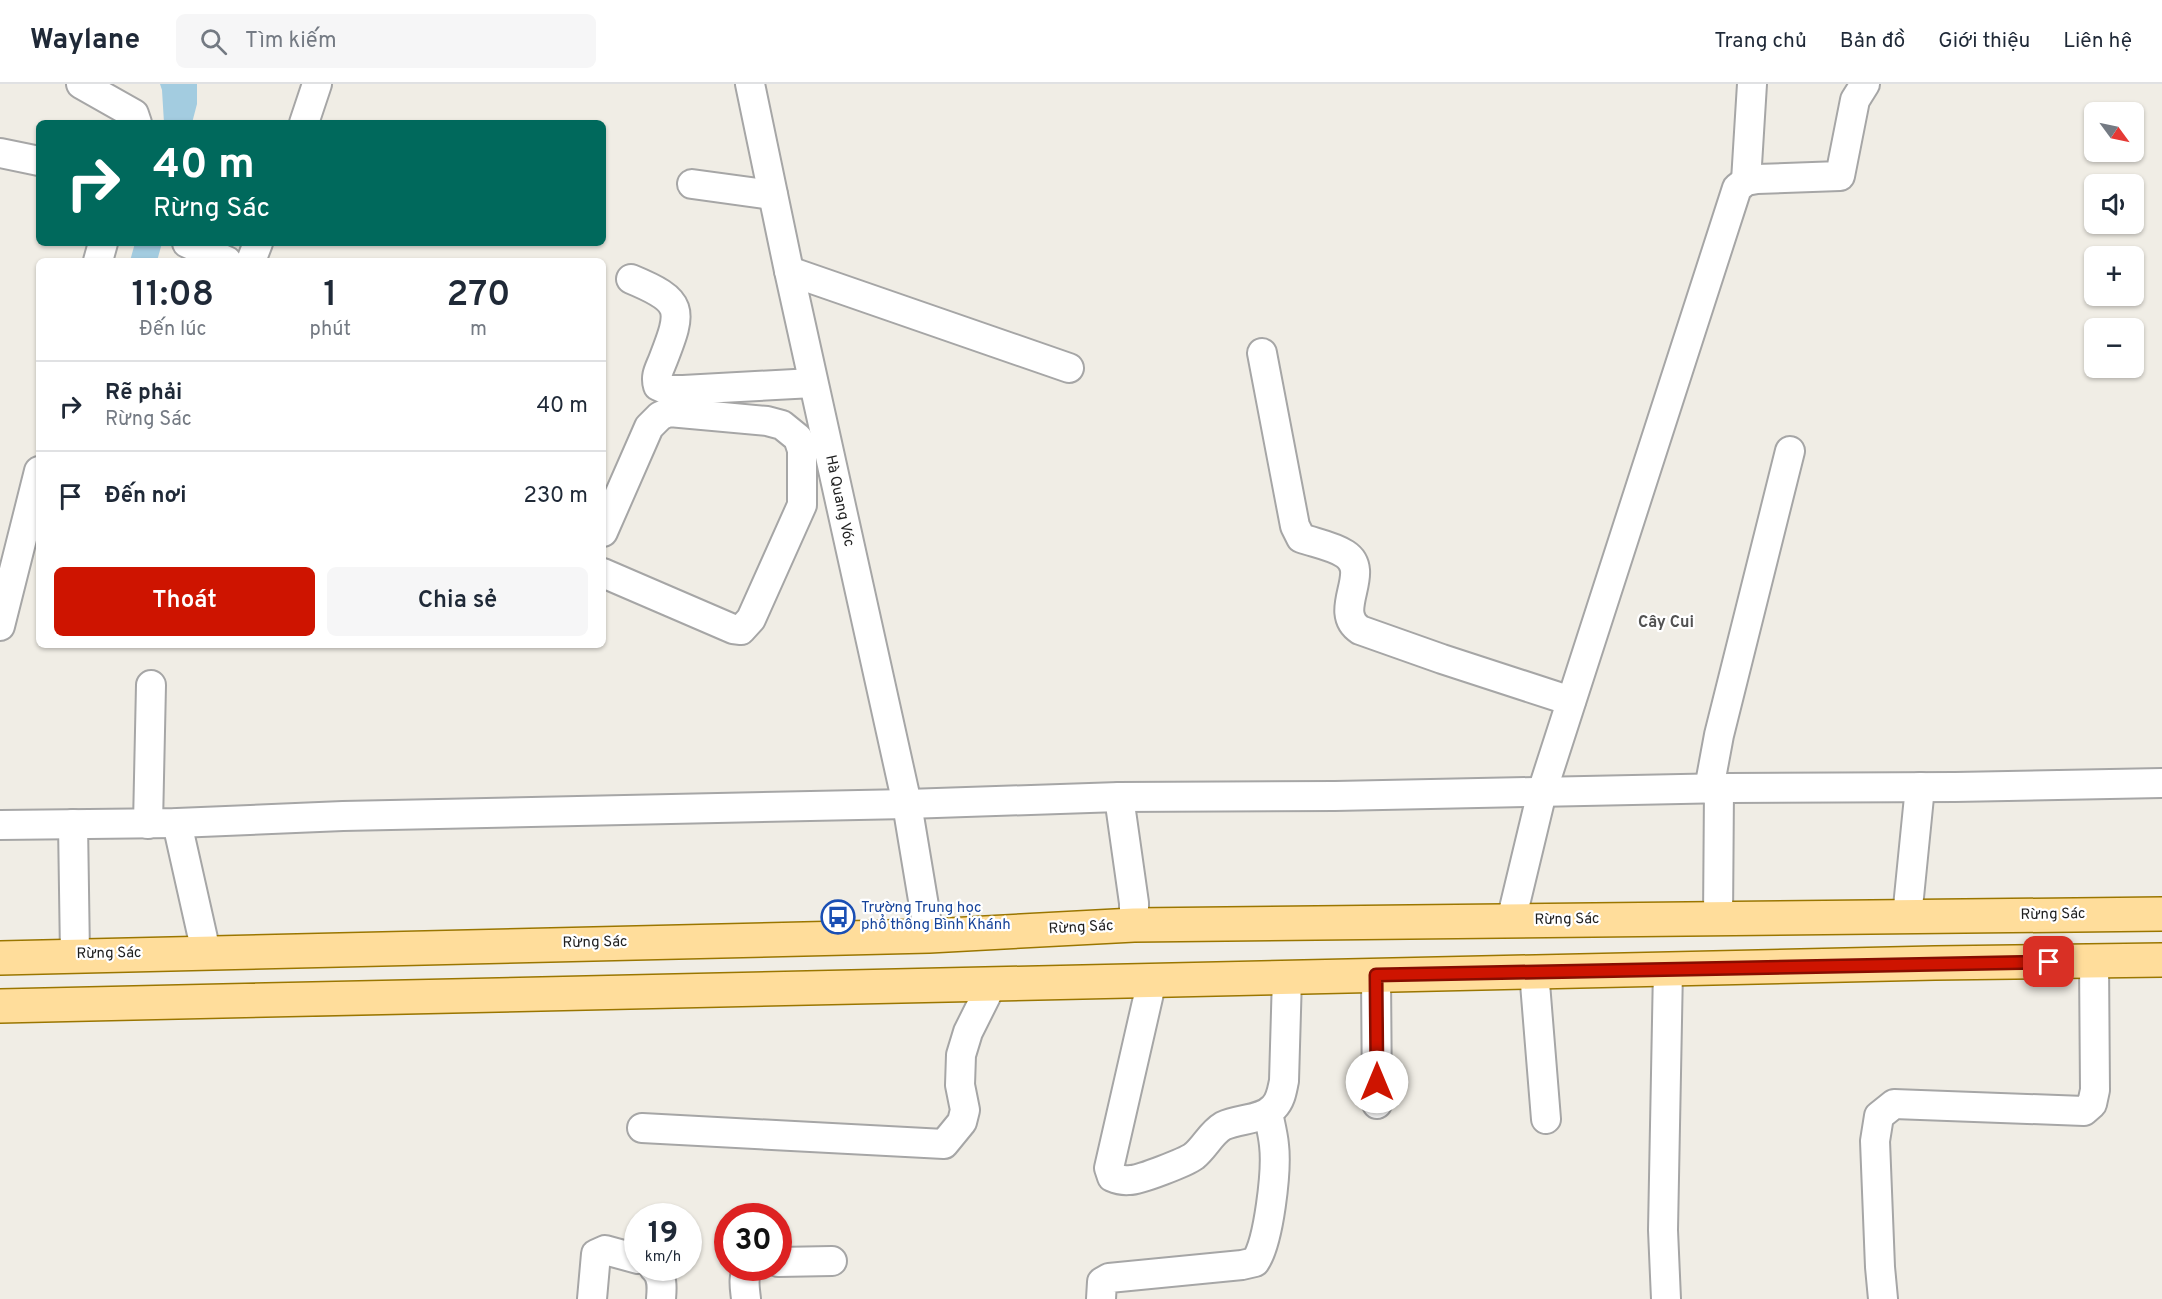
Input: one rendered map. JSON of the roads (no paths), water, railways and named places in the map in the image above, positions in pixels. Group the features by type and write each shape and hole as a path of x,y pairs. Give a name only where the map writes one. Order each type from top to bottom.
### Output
{"main road":[{"name":"Rừng Sác","path":"0,958 74,940 206,952 928,927 1134,914 1908,906 2162,914"},
{"path":"928,927 933,986"},
{"path":"0,1006 1534,971 2162,960"}],"street":[{"path":"81,84 134,114 136,120"},
{"path":"305,120 317,84"},
{"name":"Hà Quang Vóc","path":"750,84 838,498 907,804 928,927"},
{"path":"1746,181 1752,84"},
{"path":"1514,909 1539,806 1571,701 1737,188 1746,181 1757,178 1840,176 1855,100 1865,84"},
{"path":"0,153 36,160"},
{"path":"692,184 773,195"},
{"path":"194,246 220,258"},
{"path":"789,271 1069,368"},
{"path":"632,279 650,287 671,301 676,310 674,331 656,377 658,386 667,390 683,390 813,383"},
{"path":"1262,352 1295,526 1301,538 1347,555 1353,562 1356,569 1349,606 1350,620 1353,625 1360,630 1442,660 1571,701"},
{"path":"606,525 649,427 660,416 669,412 767,421 782,425 798,438 802,450 802,505 752,620 741,630 733,629 606,574"},
{"path":"1719,907 1716,797 1719,735 1790,451"},
{"path":"0,626 36,483"},
{"path":"802,505 838,498"},
{"path":"148,824 151,685"},
{"path":"0,825 73,835 148,824 179,837 343,816 907,804 1119,797 1539,806 1716,797 1919,798 2162,783"},
{"path":"1119,797 1134,914"},
{"path":"1908,906 1919,798"},
{"path":"73,835 74,940"},
{"path":"179,837 206,952"},
{"path":"1883,1299 1875,1141 1879,1116 1894,1104 2084,1111 2092,1104 2095,1090 2094,961"},
{"path":"1666,1299 1663,1230 1668,969"},
{"path":"1534,971 1545,1119"},
{"path":"1376,975 1377,1104"},
{"path":"1152,980 1109,1168 1112,1177 1120,1180 1133,1180 1185,1162 1196,1155 1221,1127 1268,1113 1276,1106 1281,1097 1284,1081 1287,977"},
{"path":"642,1128 944,1144 962,1122 965,1110 960,1085 961,1055 968,1032 992,984"},
{"path":"1101,1299 1102,1282 1109,1278 1255,1262 1263,1246 1275,1163 1275,1146 1268,1113"},
{"path":"592,1299 596,1254 605,1250 624,1255"},
{"path":"792,1262 831,1261"},
{"path":"661,1281 662,1299"},
{"path":"745,1281 746,1299"}],"water":[{"path":"160,84 197,84 197,104 193,120 164,120"},
{"path":"134,246 161,246 158,258 131,258"}],"place":[{"name":"Trường Trung học phổ thông Bình Khánh","path":"838,917"}],"district":[{"name":"Cây Cui","path":"1666,623"}]}
